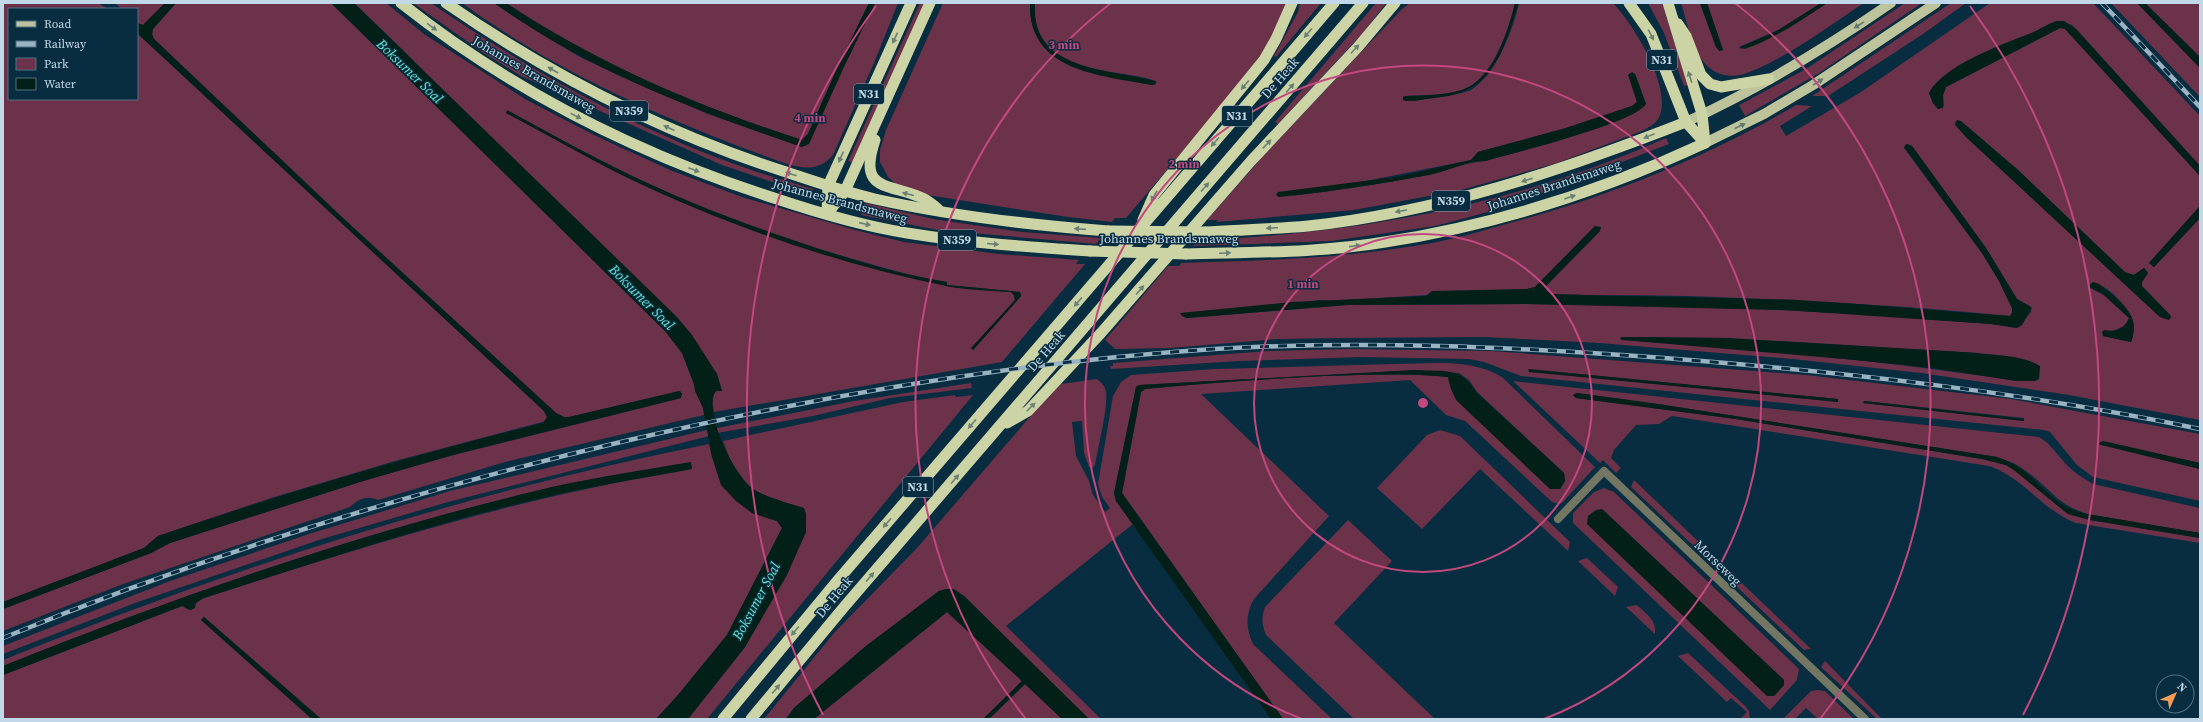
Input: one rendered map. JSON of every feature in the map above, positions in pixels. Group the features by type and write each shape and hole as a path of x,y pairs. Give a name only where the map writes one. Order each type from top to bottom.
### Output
{"highway":[{"name":"Johannes Brandsmaweg","path":"401,3 464,50 508,78 613,134 688,168 737,186 827,214 906,233 988,244 1090,252 1186,254 1307,250 1384,243 1433,234 1492,220 1558,201 1624,178 1705,144"},
{"name":"Johannes Brandsmaweg","path":"446,3 520,51 632,112 711,147 845,191 942,212 1005,222 1108,231 1205,232 1308,226 1429,206 1499,189 1549,173 1686,122"},
{"name":"N31","path":"828,186 911,3"},
{"name":"N31","path":"845,191 930,3"},
{"name":"N31","path":"1140,228 1154,195 1264,60 1276,39 1292,3"},
{"name":"De Heak","path":"723,719 848,568 1334,3"},
{"name":"De Heak","path":"751,719 844,607 1363,3"},
{"name":"N31","path":"999,428 1028,411 1101,333 1251,161 1358,47 1395,3"},
{"name":"N31","path":"1629,3 1650,34 1666,69 1686,122"},
{"name":"N31","path":"1669,7 1686,36 1701,76 1710,84 1721,87 1769,80"},
{"name":"N31","path":"1669,7 1702,114"},
{"path":"1702,114 1705,144"},
{"name":"N31","path":"879,117 878,132 869,160 873,177 887,188 922,197 942,212"},
{"path":"1686,122 1705,144"},
{"path":"827,214 828,186"},
{"path":"827,214 845,191"}],"main road":[{"name":"Johannes Brandsmaweg","path":"1686,122 1769,80 1813,54 1891,3"},
{"name":"Johannes Brandsmaweg","path":"1705,144 1784,102 1872,47 1936,3"}],"street":[{"name":"Morseweg","path":"1558,519 1604,471 1865,719"}],"green space":[{"path":"3,3 98,3 106,8 8,8 8,100 138,100 138,34 544,411 547,417 546,421 395,461 271,498 158,536 144,548 3,602"},
{"path":"115,3 165,3 143,25 138,23 138,8 121,8"},
{"path":"176,3 331,3 665,331 682,353 703,408 704,415 505,462 378,500 366,498 356,502 350,507 123,584 3,631 3,609 151,553 170,543 363,481 453,455 677,399 679,391 569,417 564,417 556,413 345,220 154,39 152,34 153,29"},
{"path":"354,3 386,3 424,34 525,99 596,136 670,170 742,197 855,230 904,242 999,254 1079,260 1076,264 1085,264 1002,362 714,412 712,401 713,396 716,391 722,391 717,374 406,53","holes":["506,113 603,162 677,197 758,229 876,266 947,282 947,285 1012,291 1021,294 1021,296 973,350 972,348 1015,300 1014,295 1011,292 951,287 826,254 701,210 626,177"]},
{"path":"413,3 431,3 506,52 583,96 623,116 704,152 754,171 813,189 811,195 722,165 521,76 482,52"},
{"path":"462,3 494,3 580,57 620,76 708,114 802,147 875,3 898,3 874,63 833,155 822,164 806,168 787,164 702,132 618,95 538,53 499,29"},
{"path":"506,3 869,3 839,64 808,134 802,140 724,113 649,82 577,46"},
{"path":"920,3 925,3 853,163 848,161"},
{"path":"943,3 1030,3 1033,26 1041,43 1054,56 1071,66 1090,73 1152,85 1157,82 1145,78 1091,68 1062,57 1050,48 1041,37 1036,22 1035,3 1287,3 1267,47 1246,77 1126,218 1115,218 1112,222 1068,217 927,195 896,184 888,177 880,162 880,150 886,130"},
{"path":"1300,3 1321,3 1276,57 1274,56 1298,12"},
{"path":"1376,3 1386,3 1362,34 1278,124 1275,122"},
{"path":"1410,3 1515,3 1509,25 1499,50 1486,72 1478,80 1462,90 1438,94 1406,96 1403,97 1405,101 1458,94 1471,90 1480,83 1496,63 1502,51 1508,38 1519,3 1613,3 1640,40 1655,72 1660,88 1662,102 1659,118 1650,127 1642,131 1557,163 1461,190 1354,210 1216,222 1218,220 1207,220 1264,155 1401,10","holes":["1635,74 1646,104 1551,143 1485,161 1472,162 1432,174 1397,181 1291,196 1471,160 1478,152 1566,128 1632,106 1637,102"]},
{"path":"1648,3 1662,3 1688,85 1684,86 1664,33"},
{"path":"1681,3 1700,3 1716,47 1723,50 1707,3 1821,3 1778,30 1739,47 1745,49 1787,29 1827,3 1864,3 1820,33 1771,62 1755,70 1732,76 1714,71 1699,56 1695,48"},
{"path":"1905,3 1922,3 1819,73 1745,116 1739,105 1806,69"},
{"path":"1951,3 1966,3 1923,34 1828,96 1812,96"},
{"path":"1990,3 2093,3 2200,116 2200,166 2072,25 2057,21 2032,33 1989,50 1959,65 1936,83 1929,93 1933,103 1938,109 1944,106 1943,95 1946,87 2060,28 2065,29 2200,176 2200,206 2149,263 2154,267 2200,218 2200,420 2069,395 1921,373 1793,359 1599,343 1485,337 1344,338 1277,339 1170,348 1115,349 1105,340 1168,266 1179,266 1181,263 1335,256 1396,249 1459,237 1550,211 1623,187 1693,158 1762,124 1796,105 1812,106 1780,126 1786,136 1861,92","holes":["1956,121 2017,169 2125,273 2134,275 2144,268 2148,273 2142,282 2142,286 2170,315 2160,317 1966,137 1955,125","1908,144 1912,146 1986,248 2017,299 2030,306 2031,312 2017,328 1992,324 1857,314 1720,307 1527,304 1347,305 1187,318 1182,316 1320,300 1330,301 1527,289 1535,287 1595,226 1600,231 1547,285 1547,291 1552,294 1688,296 1809,301 2010,316 2012,313 2012,308 1999,281 1982,253 1904,148","2093,282 2101,285 2124,306 2129,314 2132,324 2133,333 2131,342 2103,336 2126,325 2129,318 2104,295 2090,288","1622,337 1726,338 1978,353 2017,381 1919,367 1820,356 1621,339"]},
{"path":"2111,3 2137,3 2200,68 2200,97"},
{"path":"2145,3 2200,3 2200,57"},
{"path":"1666,138 1669,144 1499,209 1435,226 1331,241 1193,246 1198,240 1258,237 1318,231 1437,212 1495,198 1553,181 1610,161"},
{"path":"865,203 933,219 1022,232 1101,238 1096,244 938,230 861,215"},
{"path":"1350,349 1492,351 1806,375 2011,399 2200,434 2200,463 2100,442 2101,445 2200,469 2200,501 2093,477 2077,465 2050,432 2044,430 1521,376 1484,362 1469,359 1361,357 1239,361 1111,369 1110,366 1113,366 1113,363 1268,351","holes":["1528,369 1838,399 1838,402","1864,401 2024,418 2024,421 1864,403"]},
{"path":"1449,363 1477,367 1502,377 1595,467 1563,502 1560,504 1552,502 1465,421 1446,415 1410,380 1201,394 1329,516 1254,599 1249,611 1248,627 1253,644 1332,719 1283,719 1122,493 1141,392 1145,389 1189,385 1324,376 1401,375 1448,377 1451,389 1560,489 1565,481 1564,473 1477,392 1469,380 1459,373 1416,370 1139,385 1136,387 1114,493 1116,501 1133,524 1006,626 1101,719 1089,719 964,596 955,591 946,590 939,591 866,646 794,708 786,719 764,719 834,633 917,548 1035,411 1061,384 1097,379 1106,390 1104,418 1095,465 1092,468 1089,467 1084,453 1082,421 1072,422 1076,456 1089,481 1093,495 1105,512 1110,508 1102,497 1098,484 1113,396 1121,382 1131,375 1215,369"},
{"path":"1513,381 2039,437 2050,446 2071,469 2093,484 2200,508 2200,533 2087,514 2076,510 2059,499 2032,475 2020,467 1997,457 1658,404 1577,393 1573,395 1576,398 1736,419 1982,459 2006,465 2014,470 2068,514 2090,520 2200,538 2200,543 2076,523 2053,510 2013,478 1989,466 1672,416 1659,424 1636,425 1614,450 1611,458 1621,468 1616,473 1603,460 1600,463"},
{"path":"971,383 972,388 890,398 813,416 717,433 717,428 854,401"},
{"path":"955,395 956,397 973,395 707,719 688,719 745,647 806,532 746,483 731,462 723,441 903,402"},
{"path":"707,430 709,436 448,502 322,539 135,603 3,654 3,646 170,581 312,533 450,491"},
{"path":"1440,430 1460,436 1570,542 1568,551 1480,469 1422,529 1377,488 1427,435"},
{"path":"709,444 712,457 752,513 777,521 782,528 727,635 678,695 656,719 321,719 204,617 201,620 312,719 3,719 3,675 182,606 190,610 195,608 197,601 204,598 406,535 558,495 610,484 609,476 454,512 302,557 151,609 3,666 3,660 89,626 263,564 440,509 619,463"},
{"path":"1634,480 1811,649 1804,650 1631,487"},
{"path":"1604,488 1614,492 1799,669 1797,680 1770,710 1573,523 1573,513 1594,492","holes":["1602,509 1784,680 1784,685 1774,696 1767,696"]},
{"path":"1348,520 1392,561 1334,623 1435,719 1354,719 1266,635 1262,621 1265,607"},
{"path":"1587,558 1618,587 1615,596 1578,561"},
{"path":"1637,605 1653,621 1655,634 1626,607"},
{"path":"947,612 1022,681 983,719 814,719"},
{"path":"1688,653 1745,706 1749,711 1750,719 1740,719 1747,712 1731,698 1727,702 1678,656"},
{"path":"1825,661 1882,719 1877,719 1821,667"},
{"path":"1025,684 1062,719 989,719"},
{"path":"1811,691 1825,691 1854,719 1818,719 1806,708 1795,719 1783,719"}],"water":[{"path":"165,3 176,3 153,29 152,34 154,39 345,220 556,413 564,417 569,417 680,391 682,394 681,398 453,455 363,481 170,543 151,553 3,609 3,602 144,548 158,536 349,475 543,423 547,417 544,411 138,34 138,23 143,25"},
{"name":"Boksumer Soal","path":"331,3 354,3 676,316 692,335 717,374 722,391 716,391 713,400 713,412 716,426 729,456 744,481 752,488 770,497 804,508 806,514 806,532 787,575 745,647 688,719 656,719 678,695 727,635 782,528 777,521 752,513 736,501 721,485 712,457 703,408 695,391 694,384 682,353 665,331"},
{"path":"494,3 506,3 576,45 649,82 724,113 802,140 808,134 839,64 869,3 875,3 809,144 802,147 682,103 604,68 567,49"},
{"path":"1030,3 1035,3 1037,25 1045,42 1059,54 1076,63 1095,69 1155,81 1156,84 1152,85 1090,73 1071,66 1054,57 1041,44 1033,26"},
{"path":"1515,3 1519,3 1500,55 1492,69 1482,80 1469,89 1453,95 1414,101 1403,100 1403,97 1406,96 1438,94 1462,90 1478,80 1487,71 1500,50 1509,26"},
{"path":"1700,3 1707,3 1723,50 1719,51 1716,47"},
{"path":"1821,3 1827,3 1769,39 1746,48 1739,48 1779,30"},
{"path":"2137,3 2145,3 2200,57 2200,68"},
{"path":"2057,21 2064,21 2076,29 2200,166 2200,176 2065,29 2060,28 1946,87 1943,95 1943,108 1938,109 1933,103 1929,93 1936,83 1959,65 1989,50 2032,33"},
{"path":"1632,72 1635,74 1646,104 1636,112 1597,129 1545,145 1485,161 1464,164 1429,175 1316,193 1279,197 1276,195 1278,192 1396,177 1471,160 1478,152 1566,128 1632,106 1637,102 1628,75"},
{"path":"507,110 582,151 648,184 753,226 814,247 890,270 947,282 947,285 1020,292 1021,296 973,350 971,348 1015,300 1014,295 1011,292 951,287 909,278 826,255 744,228 626,177 506,113"},
{"path":"1957,120 1961,121 2017,169 2125,272 2134,275 2144,268 2148,273 2142,282 2142,286 2170,315 2171,317 2169,320 2160,317 1966,137 1955,124"},
{"path":"1906,144 1912,146 1986,248 2017,299 2032,308 2022,325 2017,328 1991,324 1785,310 1527,304 1347,305 1187,318 1182,316 1180,313 1292,302 1426,296 1432,291 1527,289 1535,287 1595,226 1601,227 1600,231 1547,285 1547,291 1552,294 1798,300 2010,316 2012,313 2012,308 1999,281 1982,253 1904,147"},
{"path":"2200,206 2200,218 2154,267 2149,263"},
{"path":"2093,282 2099,284 2113,295 2131,315 2134,323 2134,332 2131,342 2103,336 2102,332 2104,330 2112,331 2122,328 2129,318 2104,295 2088,286"},
{"path":"1622,337 1726,338 2010,356 2033,362 2040,366 2039,379 2035,381 2017,381 1932,368 1623,340 1620,339"},
{"path":"1528,369 1838,399 1838,402 1529,372"},
{"path":"1416,370 1451,372 1464,378 1471,384 1477,393 1564,473 1565,481 1560,489 1550,489 1456,400 1448,377 1401,375 1324,376 1189,385 1145,389 1141,392 1122,493 1283,719 1271,719 1116,501 1114,493 1136,387 1139,385"},
{"path":"1577,393 1658,404 1997,457 2018,467 2054,499 2072,509 2087,514 2200,533 2200,538 2090,520 2068,514 2014,470 2006,465 1982,459 1736,419 1576,398 1573,395"},
{"path":"1864,401 2024,419 2024,421 1863,403"},
{"path":"2103,441 2200,463 2200,469 2098,444"},
{"path":"691,462 692,469 554,495 451,521 368,546 204,598 194,604 195,608 190,610 182,606 3,675 3,666 198,592 330,548 464,509 551,487"},
{"path":"1602,509 1784,680 1784,685 1774,696 1767,696 1587,524 1588,516 1596,510"},
{"path":"954,589 964,596 1089,719 1062,719 1025,684 989,719 983,719 1022,681 947,612 814,719 786,719 794,708 866,646 939,591"},
{"path":"204,617 321,719 312,719 201,620"}],"railway":[{"path":"2102,3 2200,107"},
{"path":"3,638 155,579 232,552 388,503 546,460 771,409 844,396 992,372 1140,355 1271,346 1383,345 1496,348 1664,358 1799,370 1934,385 2067,404 2200,429"}]}
